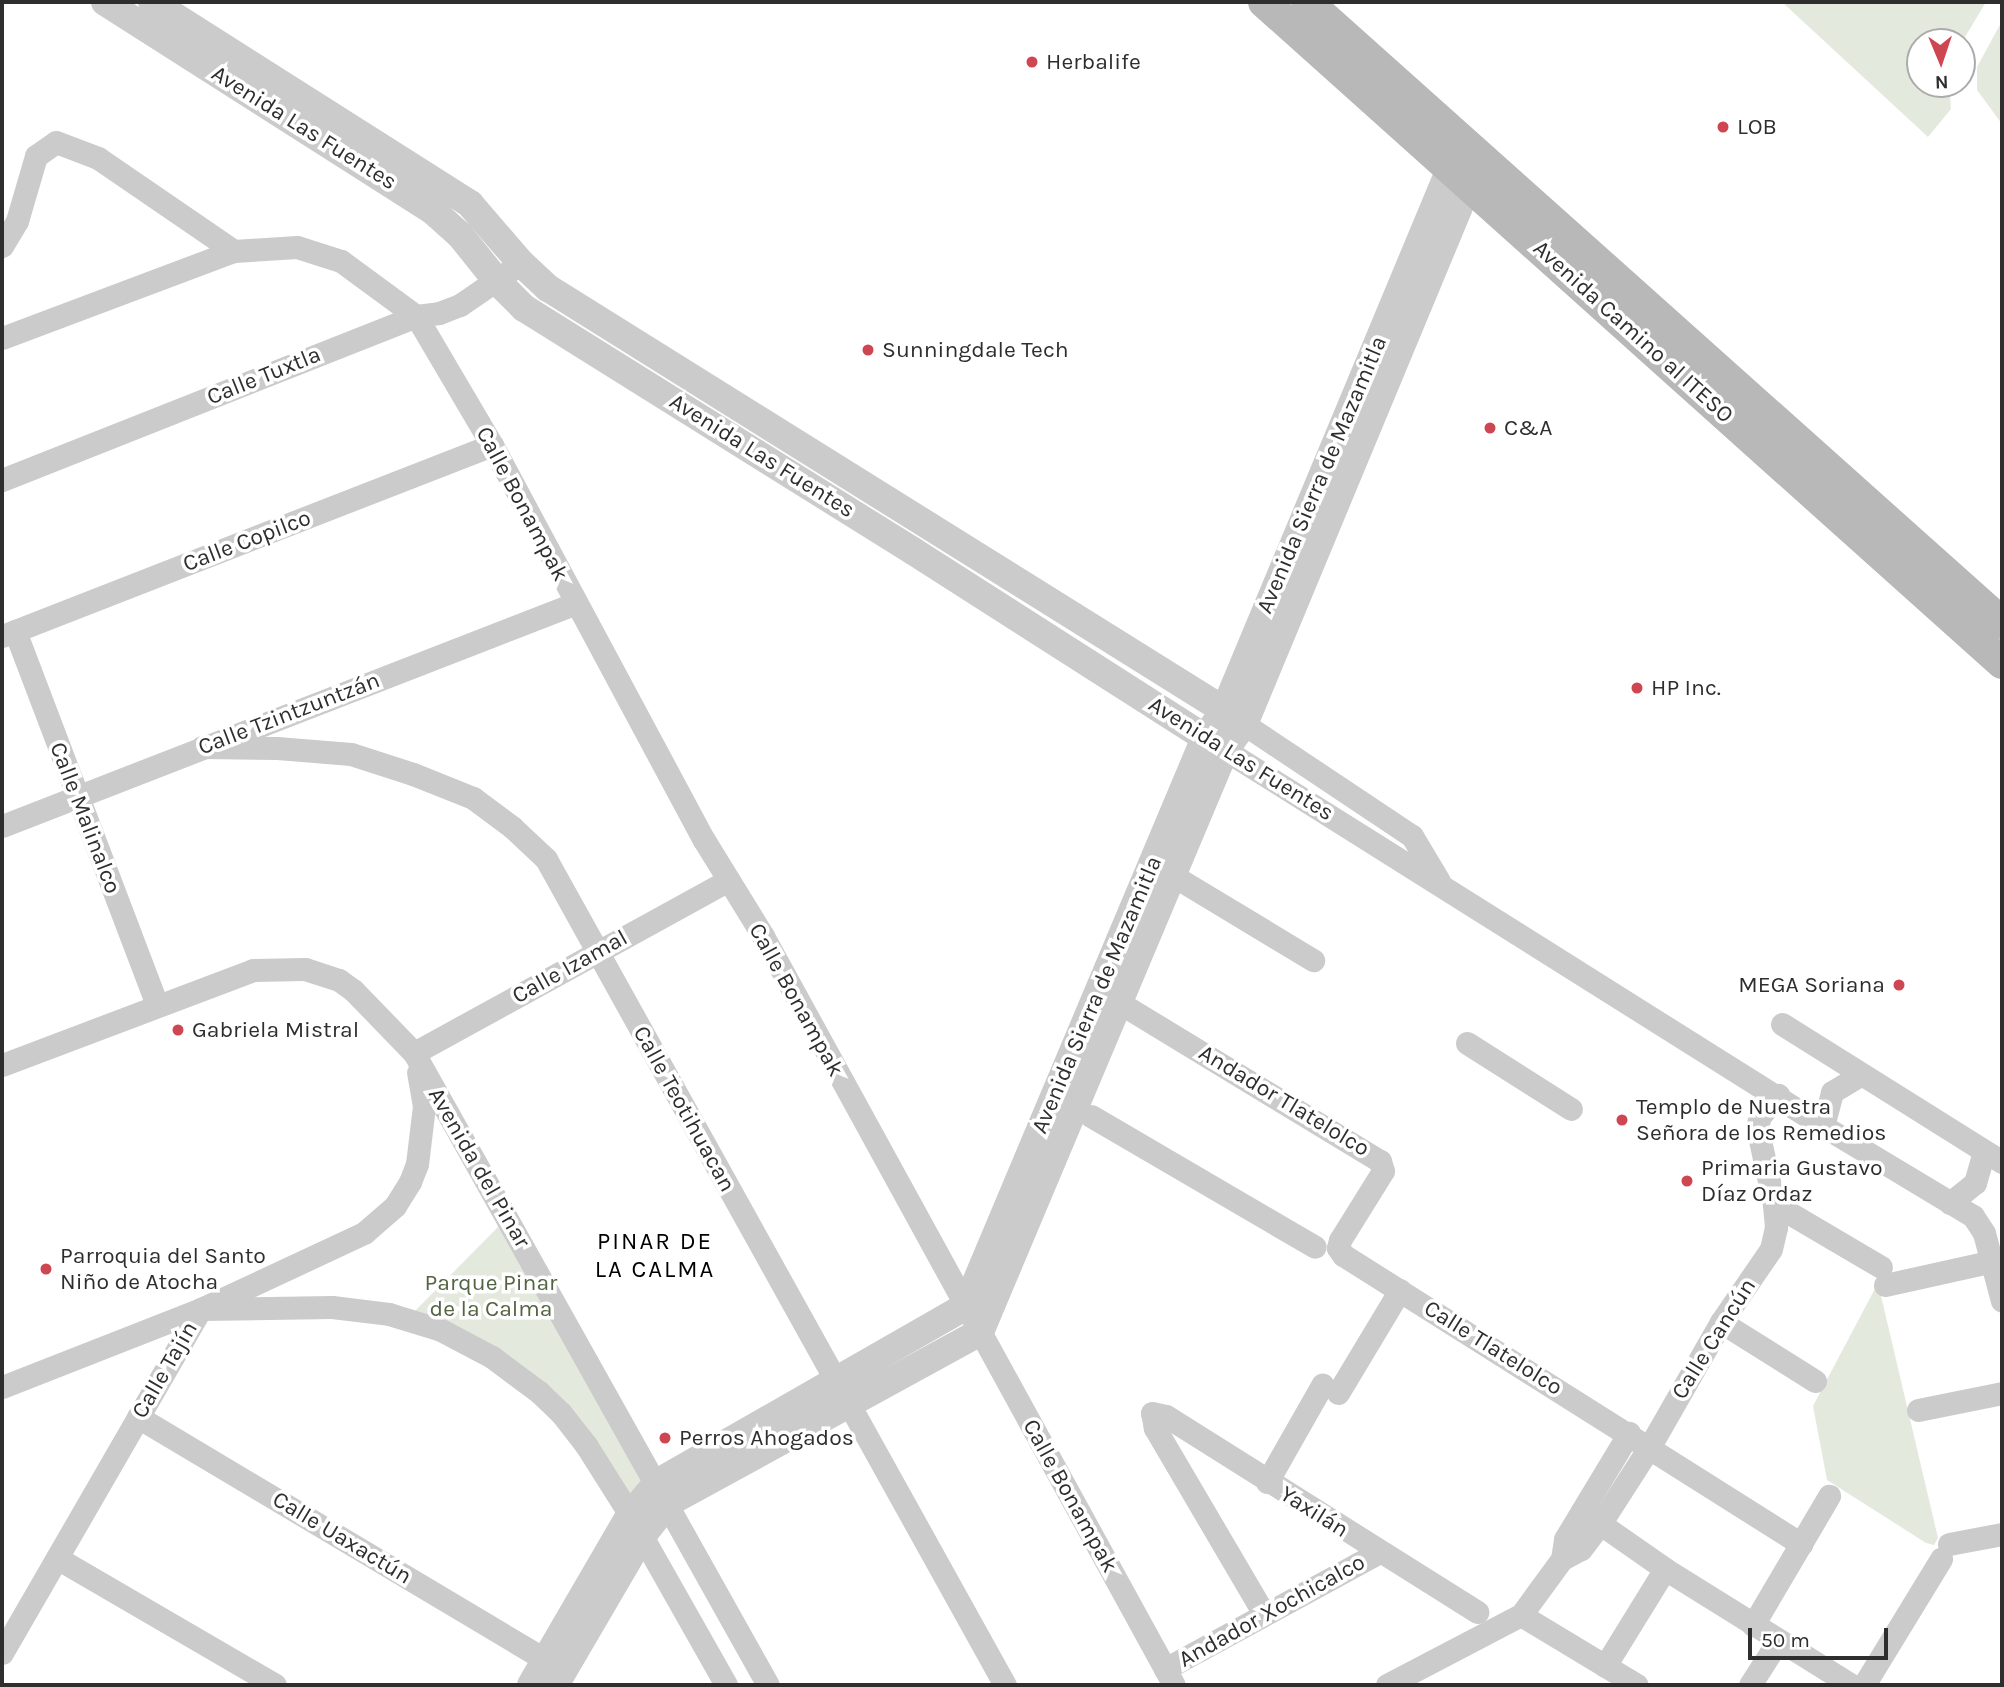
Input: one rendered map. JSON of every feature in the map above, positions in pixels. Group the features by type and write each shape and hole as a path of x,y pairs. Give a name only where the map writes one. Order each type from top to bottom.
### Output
{"main road":[{"name":"Avenida Camino al ITESO","path":"1264,2 2002,663"},
{"name":"Avenida Camino al ITESO","path":"1307,2 2002,623"}],"street":[{"name":"Avenida Las Fuentes","path":"105,2 432,209 460,235 496,280 524,308 1980,1223 1993,1261 2002,1301"},
{"name":"Avenida Las Fuentes","path":"152,2 470,204 521,263 548,288 1235,716 1412,836 1441,884"},
{"path":"2,246 17,221 36,156 56,142 98,158 234,251"},
{"name":"Avenida Sierra de Mazamitla","path":"980,1332 1109,996 1215,744 1235,716 1309,502 1460,178 1471,147"},
{"path":"2,338 234,251 297,247 341,261 416,316"},
{"name":"Calle Tuxtla","path":"2,480 416,316 439,313 460,304 521,263"},
{"name":"Calle Bonampak","path":"416,316 492,445 727,881 762,936 1169,1677"},
{"name":"Calle Copilco","path":"8,634 492,445"},
{"name":"Calle Tzintzuntzán","path":"2,826 576,603"},
{"name":"Calle Malinalco","path":"8,634 157,1004"},
{"name":"Avenida Sierra de Mazamitla","path":"966,1306 1109,996 1172,875 1215,744"},
{"name":"Calle Teotihuacan","path":"202,747 277,748 351,754 472,798 512,827 546,859 1005,1685"},
{"path":"1172,875 1313,960"},
{"name":"Calle Izamal","path":"414,1053 727,881"},
{"name":"Avenida del Pinar","path":"2,1065 157,1004 253,970 305,969 339,980 354,990 414,1053 663,1493 768,1685"},
{"name":"Andador Tlatelolco","path":"1109,996 1380,1161 1383,1171 1343,1232 1338,1248"},
{"path":"1782,1024 1993,1157 1975,1183 1950,1203"},
{"path":"1467,1043 1571,1109"},
{"name":"Calle Tajín","path":"2,1653 201,1309 364,1233 395,1206 411,1182 420,1146 424,1106 414,1053"},
{"path":"1823,1126 1832,1092 1860,1075"},
{"name":"Calle Cancún","path":"1591,1518 1650,1446 1721,1322 1771,1249 1776,1228 1774,1204 1756,1127 1760,1116 1778,1096"},
{"path":"1091,1116 1315,1247"},
{"path":"1774,1204 1883,1276 1993,1261"},
{"name":"Calle Tlatelolco","path":"1338,1248 1349,1259 1650,1446"},
{"path":"1267,1482 1401,1290"},
{"path":"842,1393 966,1306"},
{"path":"2,1387 201,1309 332,1307 361,1310 389,1314 458,1338 517,1374 561,1413 586,1445 636,1525 726,1685"},
{"path":"1721,1322 1815,1381"},
{"path":"531,1685 550,1673 636,1525 663,1493 842,1393 980,1332"},
{"path":"1918,1410 2002,1394"},
{"name":"Yaxilán","path":"1264,1614 1155,1429 1152,1413 1166,1416 1477,1612"},
{"name":"Calle Uaxactún","path":"138,1417 550,1673"},
{"name":"Calle Cancún","path":"1387,1685 1521,1615 1562,1559 1581,1549 1591,1518 1629,1433"},
{"path":"1650,1446 1801,1544"},
{"path":"1753,1625 1829,1496"},
{"path":"1591,1518 1665,1569 1851,1685"},
{"path":"1864,1685 1945,1552 2002,1534"},
{"name":"Andador Xochicalco","path":"1169,1677 1264,1614 1380,1552"},
{"path":"57,1558 275,1685"},
{"path":"1605,1666 1665,1569"},
{"path":"1521,1615 1637,1685"},
{"path":"1750,1685 1778,1641"}],"green space":[{"path":"1782,2 1986,2 1970,28 1906,28 1906,98 1950,98 1951,109 1928,137"},
{"path":"2002,21 2002,124 1977,90 1977,67"},
{"name":"Parque Pinar de la Calma","path":"500,1225 650,1483 631,1505 582,1427 412,1314"},
{"path":"1878,1283 1938,1538 1934,1545 1926,1543 1827,1480 1813,1406"}],"place":[{"name":"Herbalife","path":"1032,62"},
{"name":"LOB","path":"1723,127"},
{"name":"Sunningdale Tech","path":"868,350"},
{"name":"C&A","path":"1490,428"},
{"name":"HP Inc.","path":"1637,688"},
{"name":"MEGA Soriana","path":"1899,985"},
{"name":"Gabriela Mistral","path":"178,1030"},
{"name":"Templo de Nuestra Señora de los Remedios","path":"1622,1120"},
{"name":"Primaria Gustavo Díaz Ordaz","path":"1687,1181"},
{"name":"Parroquia del Santo Niño de Atocha","path":"46,1269"},
{"name":"Perros Ahogados","path":"665,1438"}],"district":[{"name":"PINAR DE LA CALMA","path":"655,1256"}]}
